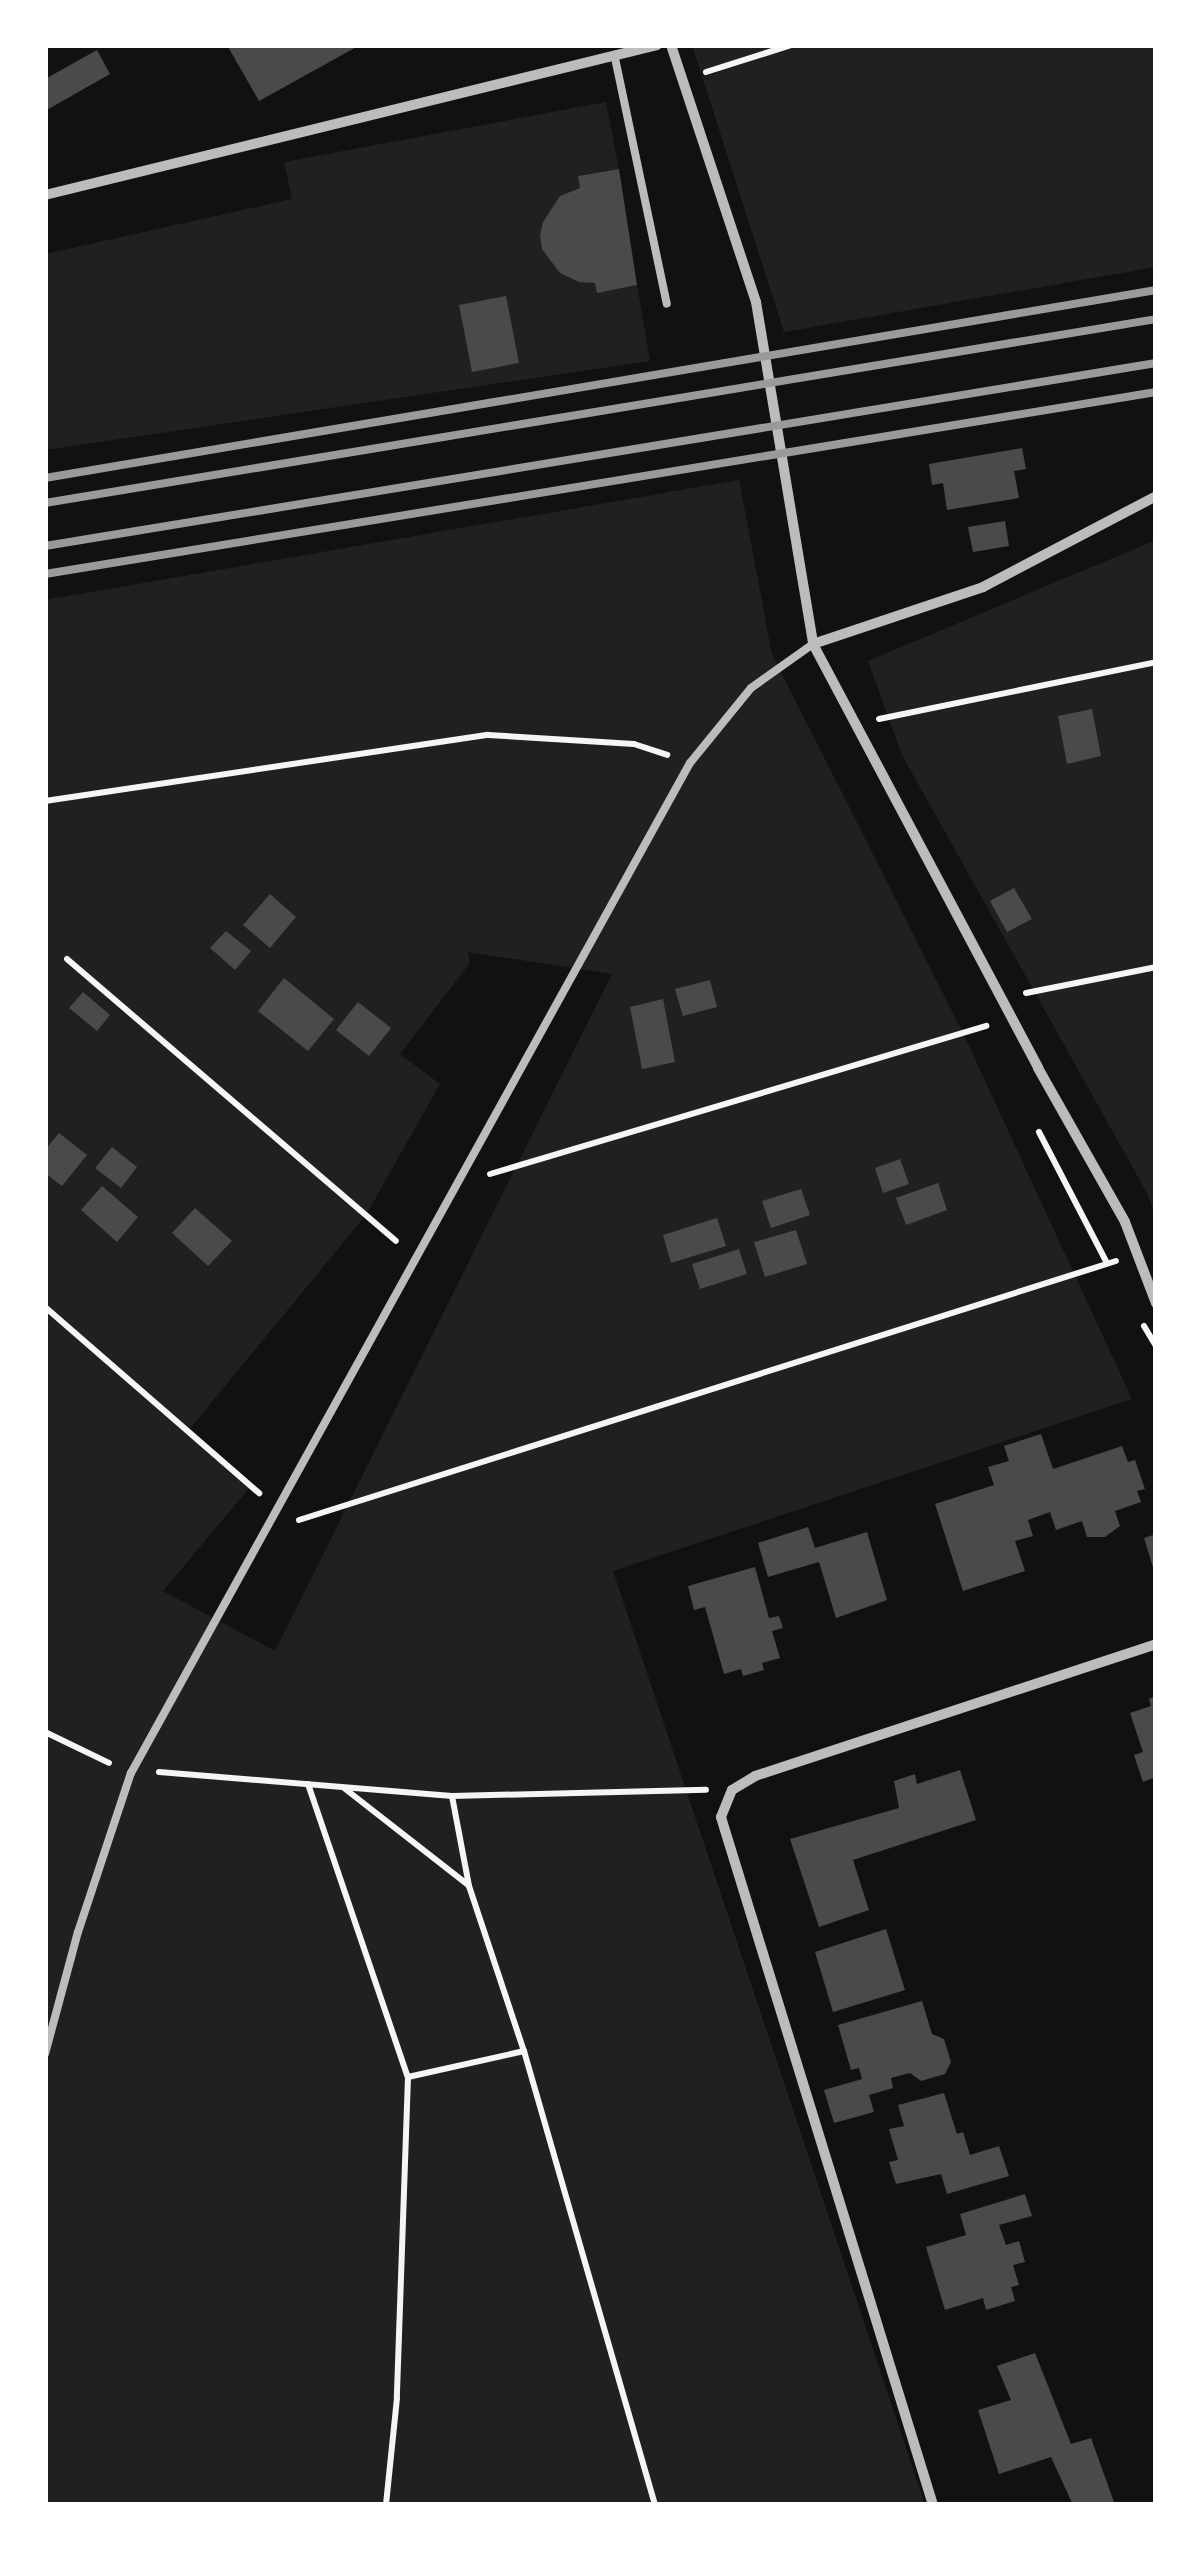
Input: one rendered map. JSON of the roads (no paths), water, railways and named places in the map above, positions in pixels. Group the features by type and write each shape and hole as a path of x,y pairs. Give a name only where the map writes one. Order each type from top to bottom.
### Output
{"street":[{"path":"45,195 657,45"},
{"path":"671,45 756,302 813,644 1011,1018 1125,1222 1156,1303"},
{"path":"813,644 983,587 1156,496"},
{"path":"933,2505 721,1817 732,1790 755,1776 1156,1644"}],"lane":[{"path":"614,58 667,304"},
{"path":"45,2054 78,1932 131,1773 690,763 750,688 813,644"}],"railway":[{"path":"45,478 1156,290"},
{"path":"45,503 1156,319"},
{"path":"45,546 1156,363"},
{"path":"45,574 1156,392"}]}
